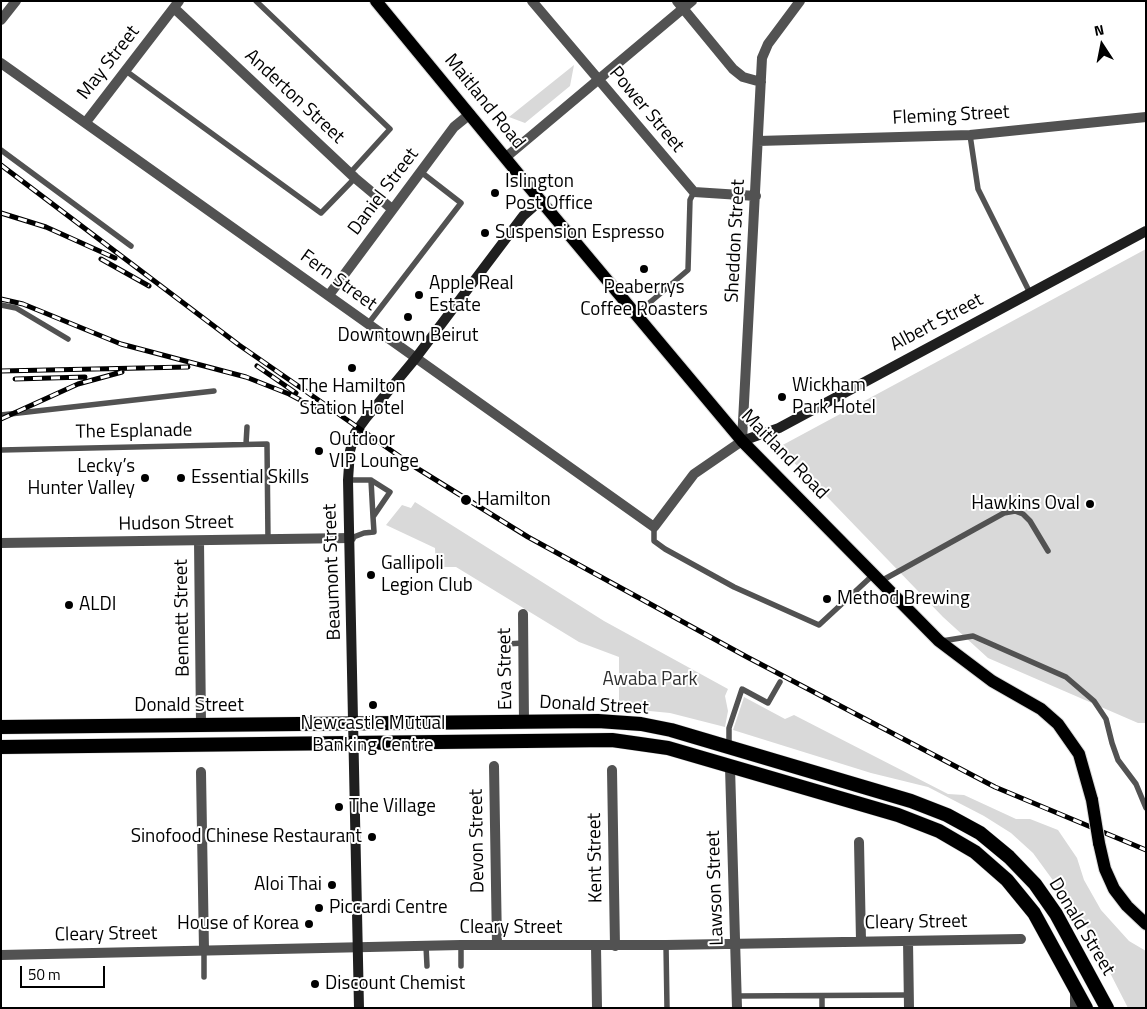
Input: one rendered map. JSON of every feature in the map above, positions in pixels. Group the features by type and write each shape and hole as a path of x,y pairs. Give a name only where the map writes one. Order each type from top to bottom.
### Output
{"highway":[{"name":"Donald Street","path":"1,728 201,724 598,721 641,724 729,746 911,801 947,815 980,833 1035,884 1056,914 1107,1008"},
{"name":"Donald Street","path":"1,747 612,740 668,748 898,815 938,831 975,852 1007,880 1034,912 1086,1008"},
{"path":"729,746 730,767"}],"main road":[{"name":"Maitland Road","path":"376,1 540,201 742,441 940,641 992,681 1041,709 1058,724 1079,754 1092,800 1105,869 1114,889 1126,906 1146,924"},
{"name":"Beaumont Street","path":"359,1008 351,538 348,480 350,451 355,434 366,418 416,359 523,216 540,201"},
{"name":"Albert Street","path":"742,441 779,428 1146,231"}],"street":[{"path":"1,20 16,1"},
{"name":"Power Street","path":"532,1 694,192"},
{"path":"505,158 598,81 680,5 692,1"},
{"name":"Sheddon Street","path":"742,441 762,58 768,44 800,1"},
{"name":"Anderton Street","path":"176,5 352,175 392,209"},
{"name":"May Street","path":"86,122 176,5"},
{"path":"680,5 733,69 743,77 760,82"},
{"name":"Fern Street","path":"1,63 654,527"},
{"name":"Daniel Street","path":"329,295 454,127 470,114"},
{"name":"Fleming Street","path":"758,141 970,135 1146,117"},
{"path":"694,192 756,196"},
{"path":"654,527 694,474 742,441"},
{"name":"Hudson Street","path":"1,543 351,538"},
{"name":"Bennett Street","path":"199,541 201,724"},
{"name":"Eva Street","path":"523,614 524,722"},
{"name":"Devon Street","path":"494,766 497,945"},
{"name":"Lawson Street","path":"730,767 737,1008"},
{"name":"Kent Street","path":"612,770 615,946"},
{"path":"201,772 204,950"},
{"path":"859,842 861,941"},
{"name":"Cleary Street","path":"1,955 460,945 615,946 1021,938"},
{"path":"908,940 909,1008"},
{"path":"596,946 598,1008"},
{"path":"1075,985 1075,1008"}],"lane":[{"path":"126,71 321,213 390,129 256,1"},
{"path":"970,135 978,188 1030,293"},
{"path":"1,150 130,246"},
{"path":"368,324 461,203 421,172"},
{"path":"635,315 688,270 690,200 694,192"},
{"path":"1,305 16,308 68,339"},
{"path":"1,415 214,391"},
{"path":"246,444 247,427"},
{"name":"The Esplanade","path":"1,450 267,444 268,540"},
{"path":"348,480 371,480 390,492 373,517"},
{"path":"351,538 364,532 374,532 371,480"},
{"path":"654,527 654,541 665,549 734,587 819,625 877,577 1009,512 1023,514 1030,521 1048,551"},
{"path":"940,641 973,636 1066,677 1094,701 1106,719 1118,760 1136,784 1146,808"},
{"path":"507,644 523,644"},
{"path":"729,746 729,728 742,689 768,703 780,682"},
{"path":"460,945 461,966"},
{"path":"666,945 667,1008"},
{"path":"426,946 427,966"},
{"path":"204,950 204,977"},
{"path":"737,996 909,995"},
{"path":"822,997 822,1008"}],"green space":[{"path":"574,65 570,86 525,123 509,117"},
{"path":"1146,249 1146,723 1138,723 988,658 943,617 779,447"},
{"name":"Awaba Park","path":"415,502 604,621 728,689 725,696 728,711 725,727 670,713 619,708 619,657 579,642 456,567 436,567 435,548 386,525 402,505 411,508"},
{"path":"744,697 785,719 794,715 948,794 964,795 1016,819 1030,819 1058,830 1077,858 1084,880 1101,910 1129,941 1146,951 1146,1008 1128,1008 1085,924 1033,853 1011,833 984,816 928,787 871,773 733,730"}],"railway":[{"path":"1,165 239,345 415,467 528,537 747,657 995,787 1146,850"},
{"path":"1,213 46,227 115,258"},
{"path":"101,259 149,286"},
{"path":"1,299 23,304 121,344 246,377 289,394 323,412"},
{"path":"257,366 296,393"},
{"path":"1,371 188,367"},
{"path":"1,419 78,384 122,372"},
{"path":"15,379 85,377"}],"place":[{"name":"Islington Post Office","path":"495,193"},
{"name":"Suspension Espresso","path":"485,233"},
{"name":"Peaberrys Coffee Roasters","path":"644,269"},
{"name":"Apple Real Estate","path":"419,295"},
{"name":"Downtown Beirut","path":"408,317"},
{"name":"The Hamilton Station Hotel","path":"352,368"},
{"name":"Wickham Park Hotel","path":"782,397"},
{"name":"Outdoor VIP Lounge","path":"319,451"},
{"name":"Lecky’s Hunter Valley","path":"145,478"},
{"name":"Essential Skills","path":"181,478"},
{"name":"Hamilton","path":"466,500"},
{"name":"Hawkins Oval","path":"1090,504"},
{"name":"Gallipoli Legion Club","path":"371,575"},
{"name":"Method Brewing","path":"827,599"},
{"name":"ALDI","path":"69,605"},
{"name":"Newcastle Mutual Banking Centre","path":"373,705"},
{"name":"The Village","path":"339,807"},
{"name":"Sinofood Chinese Restaurant","path":"372,837"},
{"name":"Aloi Thai","path":"332,885"},
{"name":"Piccardi Centre","path":"319,908"},
{"name":"House of Korea","path":"309,924"},
{"name":"Discount Chemist","path":"315,984"}]}
